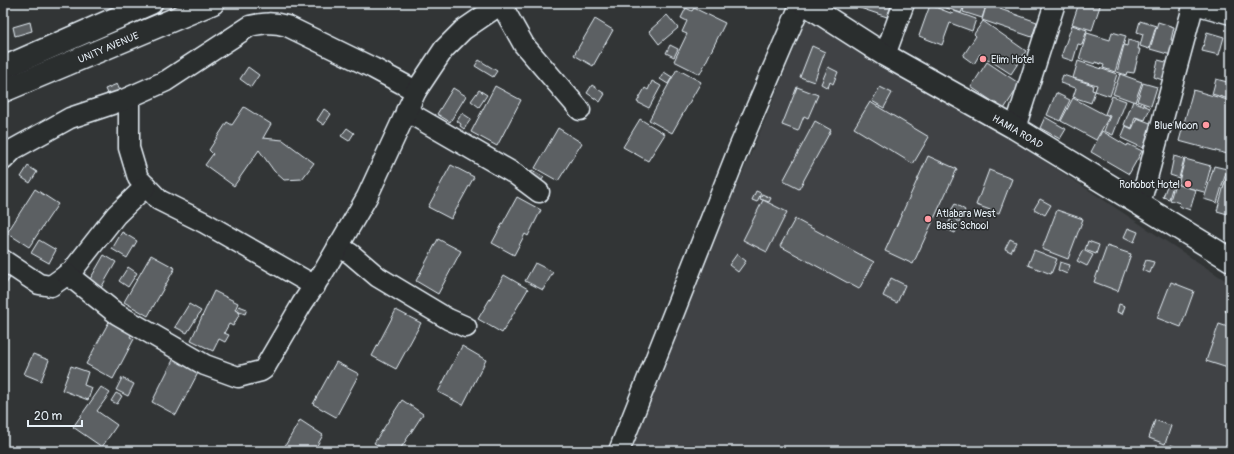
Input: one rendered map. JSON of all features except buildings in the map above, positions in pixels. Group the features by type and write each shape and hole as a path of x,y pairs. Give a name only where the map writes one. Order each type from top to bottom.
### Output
{"main road":[{"path":"3,68 151,3"},
{"name":"UNITY AVENUE","path":"3,91 214,3"},
{"name":"HAMIA ROAD","path":"803,3 885,56 1015,128 1231,260"}],"street":[{"path":"619,451 739,148 803,3"},
{"path":"885,56 904,3"},
{"path":"1015,128 1055,3"},
{"path":"1140,204 1193,3 1231,14"},
{"path":"67,274 117,314 206,365 238,377 261,371 264,369 302,304 316,286 367,197 416,91 444,49 463,30 501,4 524,45 580,110"},
{"path":"3,160 14,150 70,118 129,98 166,82 250,26 265,22 286,26 373,68 416,91"},
{"path":"129,98 129,148 138,178 159,200 205,223 316,286"},
{"path":"406,111 515,174 539,192"},
{"path":"3,260 39,284 51,286 72,271 116,215 146,186"},
{"path":"338,246 351,254 378,277 448,319 466,327"}],"shaded area":[{"name":"Atlabara West Basic School","path":"809,13 1034,154 1231,284 1231,451 624,451"}],"place":[{"name":"Elim Hotel","path":"983,59"},
{"name":"Blue Moon","path":"1206,125"},
{"name":"Rohobot Hotel","path":"1188,184"},
{"name":"Atlabara West Basic School","path":"928,219"}]}
